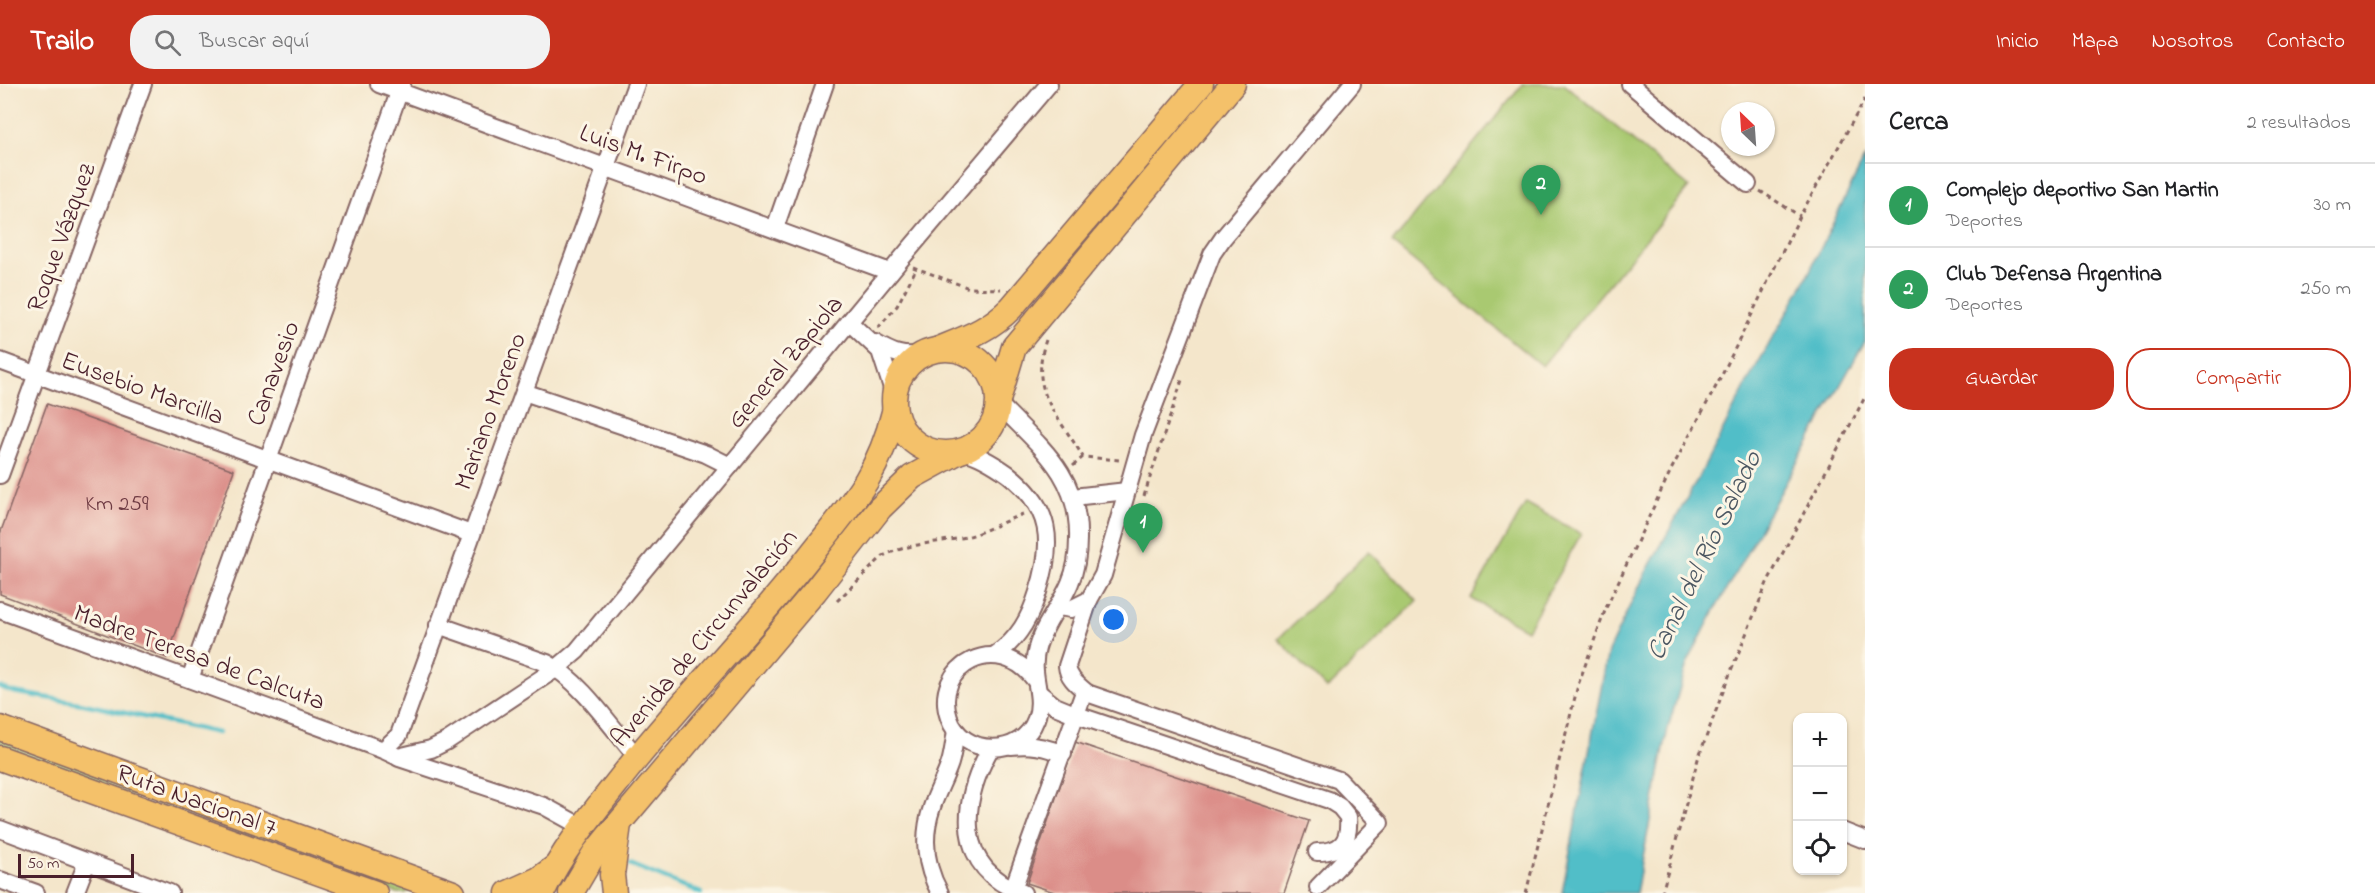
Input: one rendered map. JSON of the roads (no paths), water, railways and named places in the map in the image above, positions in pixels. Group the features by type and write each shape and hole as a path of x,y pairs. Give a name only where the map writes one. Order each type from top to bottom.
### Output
{"highway":[{"name":"Avenida de Circunvalación","path":"542,893 582,827 637,757 762,615 862,489 883,452 899,378 909,364 931,351 996,323 1201,84"},
{"path":"571,893 594,854 815,591 880,508 912,477 976,444 989,432 997,416 999,400 1014,347 1233,84"},
{"path":"931,351 957,349 973,356 987,367 996,382 999,400"},
{"path":"894,403 900,428 911,441 926,450 943,454 960,452"},
{"path":"0,728 453,893"},
{"name":"Ruta Nacional 7","path":"0,758 375,893"},
{"path":"614,893 612,875 620,822"},
{"path":"508,893 539,879 556,867"}],"street":[{"name":"Roque Vázquez","path":"0,475 143,84"},
{"name":"Luis M. Firpo","path":"379,84 401,88 890,272"},
{"name":"Mariano Moreno","path":"382,750 399,735 636,84"},
{"path":"775,228 825,84"},
{"name":"General Zapiola","path":"398,757 431,749 447,741 557,668 577,651 890,272 1049,84"},
{"path":"1316,886 1380,823 1339,780 1086,692 1072,679 1067,672 1067,666 1089,600 1103,575 1135,462 1212,254 1222,238 1352,84"},
{"path":"1630,84 1748,184"},
{"name":"Canavesio","path":"190,679 401,88"},
{"path":"849,322 880,351 894,403"},
{"path":"870,340 896,354 909,357 931,351"},
{"name":"Eusebio Marcilla","path":"0,361 471,534"},
{"path":"524,392 706,454 730,466"},
{"path":"999,400 1030,434 1063,476 1073,497 1077,513 1078,556 1071,581 1036,651 1040,707 1036,721 1028,733 1017,742 997,748 979,769 972,791 968,830 975,851 983,867 994,878 1018,891 1084,692 1086,692"},
{"path":"960,452 976,454 996,465 1029,493 1045,522 1048,538 1044,573 1034,605 1025,623 1006,648 995,655 974,659 962,667 953,678 947,691 946,705 949,718 956,731 971,743 997,748 1027,744 1050,748 1063,754"},
{"path":"1073,497 1127,491"},
{"path":"1059,607 1071,609 1089,600"},
{"name":"Madre Teresa de Calcuta","path":"0,610 398,757 544,806 582,827"},
{"path":"438,625 557,668 571,680 637,757"},
{"path":"995,655 1015,660 1026,668 1037,686 1055,706 1329,800 1340,807 1348,817 1347,837 1341,846 1331,852 1317,852"},
{"path":"940,893 930,870 926,849 927,828 932,806 949,765 956,731"},
{"path":"0,829 170,893"},
{"path":"1847,833 1865,840"},
{"path":"75,893 87,862"},
{"path":"0,880 36,893"}],"water":[{"name":"Canal del Río Salado","path":"1865,157 1865,341 1687,664 1668,728 1636,893 1562,893 1608,652 1645,574 1749,379 1804,283"}],"waterway":[{"path":"0,687 13,692 84,704 218,733"},
{"path":"630,864 701,893"}],"place":[{"name":"Club Defensa Argentina","path":"1541,215"},
{"name":"Complejo deportivo San Martin","path":"1143,553"}]}
